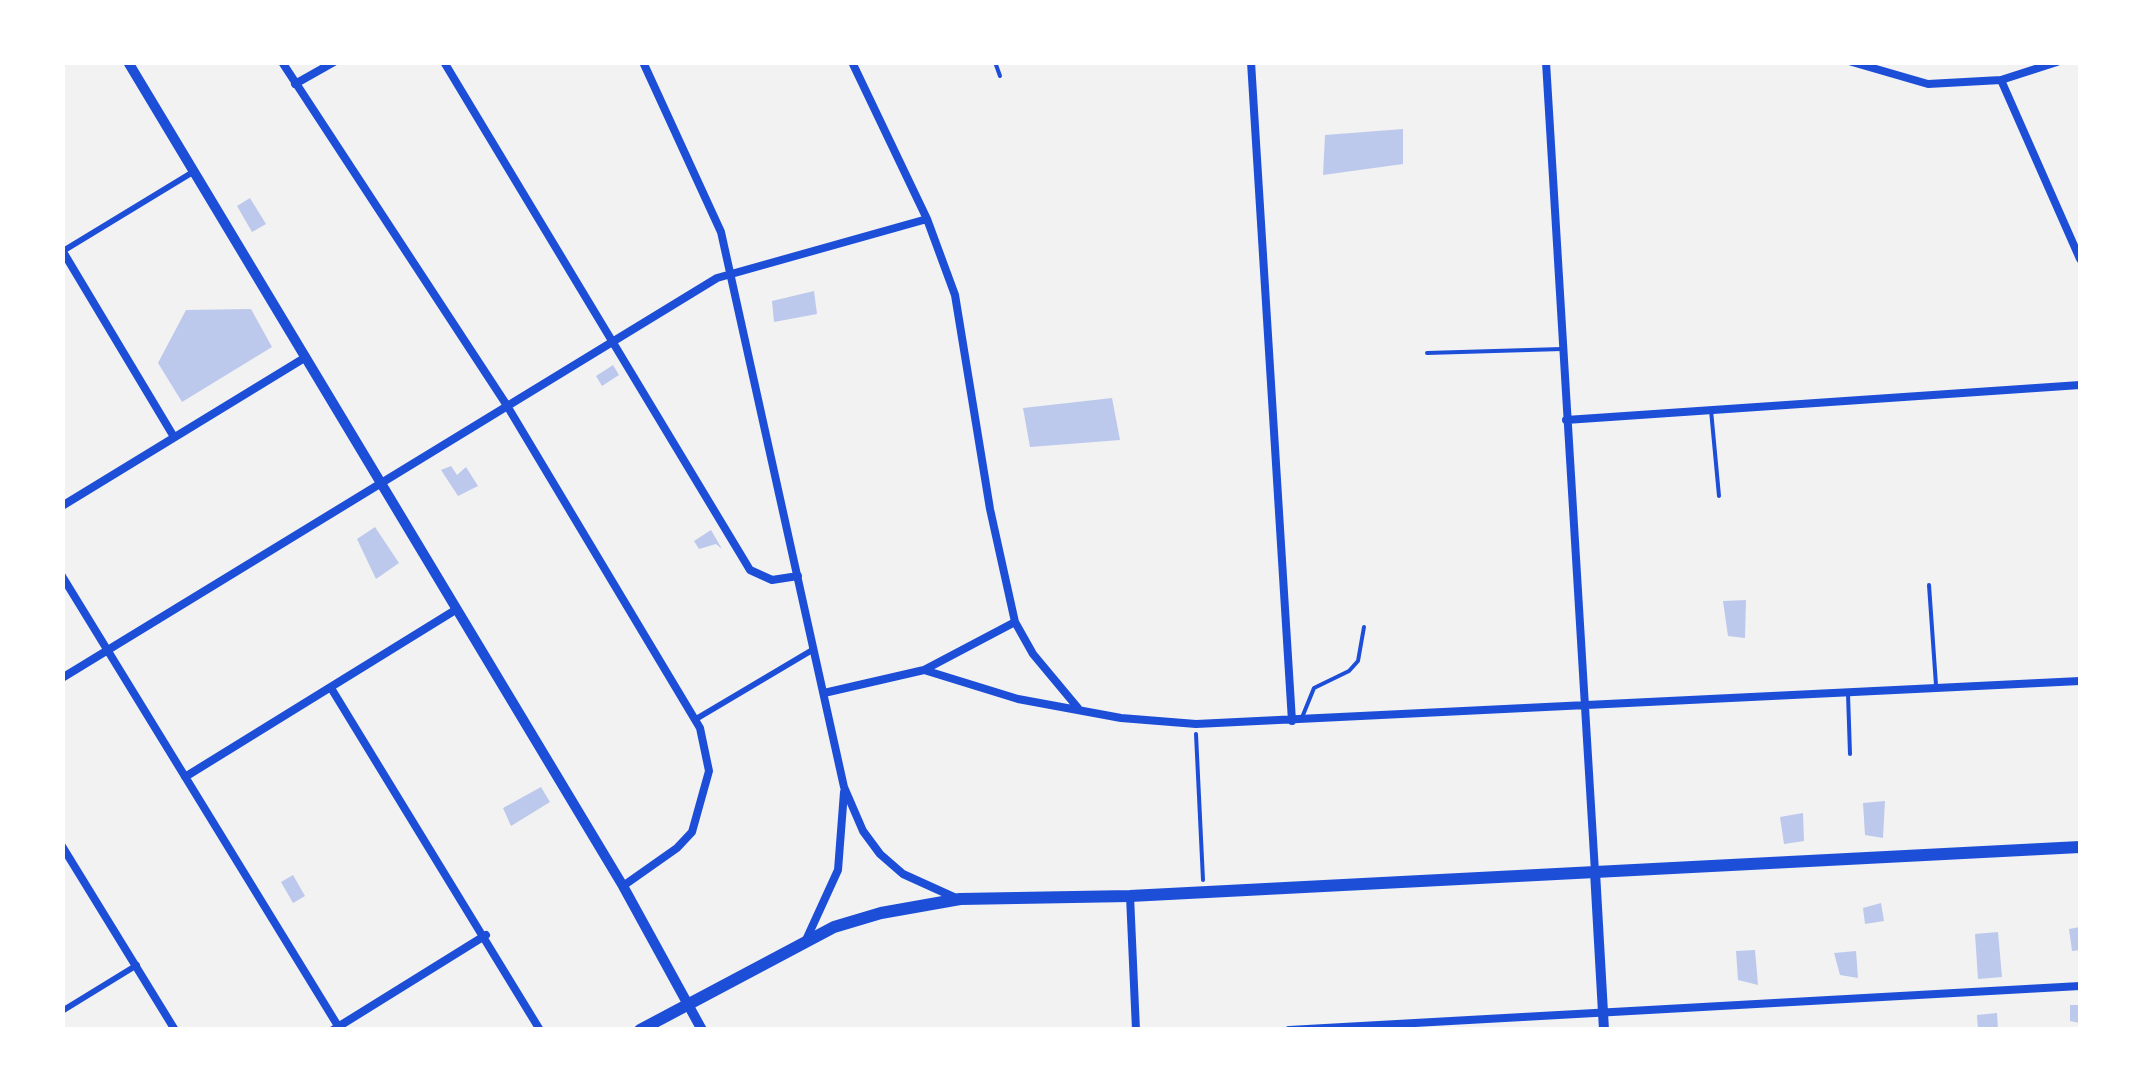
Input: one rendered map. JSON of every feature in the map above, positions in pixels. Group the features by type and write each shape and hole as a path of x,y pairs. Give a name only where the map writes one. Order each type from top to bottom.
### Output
{"main road":[{"path":"640,1030 805,942 881,912 960,899 1130,896 2080,846"}],"street":[{"path":"128,62 623,886 702,1030"},
{"path":"282,62 506,404 696,720 709,771 700,813 677,848 623,886"},
{"path":"295,84 334,62"},
{"path":"444,62 750,570 772,580 798,576"},
{"path":"644,62 704,188 732,273 844,787 863,831 880,854 903,874 960,899"},
{"path":"852,62 927,219 955,295 993,525 1014,622 1034,654 1078,708"},
{"path":"1251,62 1296,720"},
{"path":"1546,62 1604,1030"},
{"path":"1852,62 1928,84 2002,80 2056,62"},
{"path":"2002,80 2080,258"},
{"path":"174,437 63,251 193,172"},
{"path":"62,678 611,339 732,273 927,219"},
{"path":"62,506 307,356"},
{"path":"1566,420 2080,385"},
{"path":"62,576 336,1028 486,936"},
{"path":"186,777 456,609"},
{"path":"824,694 924,670 1014,622"},
{"path":"696,720 814,649"},
{"path":"924,670 1018,698 1121,718 1196,724 2080,681"},
{"path":"331,688 540,1030"},
{"path":"805,942 838,870 844,787"},
{"path":"62,846 175,1030"},
{"path":"1130,896 1136,1030"},
{"path":"62,1011 137,965"},
{"path":"1289,1030 2080,986"},
{"path":"1368,1030 1380,1024"}],"lane":[{"path":"995,62 1000,76"},
{"path":"1427,353 1562,349"},
{"path":"1711,410 1720,496"},
{"path":"1929,585 1936,688"},
{"path":"1296,720 1314,688 1349,672 1358,661 1364,628"},
{"path":"1848,694 1850,754"}],"path":[{"path":"1196,724 1202,873"}],"building":[{"path":"1403,129 1403,164 1323,175 1325,135"},
{"path":"250,198 266,224 252,232 237,206"},
{"path":"814,291 817,314 774,322 772,301"},
{"path":"251,309 272,347 182,402 158,363 186,310"},
{"path":"613,365 619,375 602,386 596,376"},
{"path":"1112,398 1120,440 1030,447 1023,408"},
{"path":"451,466 457,475 466,467 478,486 458,496 441,470"},
{"path":"375,527 399,563 376,579 357,539"},
{"path":"711,530 722,549 716,544 699,549 694,541"},
{"path":"1746,600 1745,638 1728,636 1723,601"},
{"path":"541,787 550,802 511,826 503,808"},
{"path":"1885,801 1883,838 1865,835 1863,803"},
{"path":"1803,813 1804,841 1784,844 1780,817"},
{"path":"293,875 305,896 293,903 281,882"},
{"path":"1881,903 1884,921 1865,924 1863,908"},
{"path":"2080,927 2080,950 2072,951 2069,929"},
{"path":"1998,932 2002,977 1978,979 1975,934"},
{"path":"1755,950 1758,985 1738,980 1736,951"},
{"path":"1856,951 1858,978 1840,975 1834,953"},
{"path":"2070,1005 2080,1005 2080,1023 2070,1021"},
{"path":"1997,1013 1998,1030 1978,1030 1977,1015"}]}
